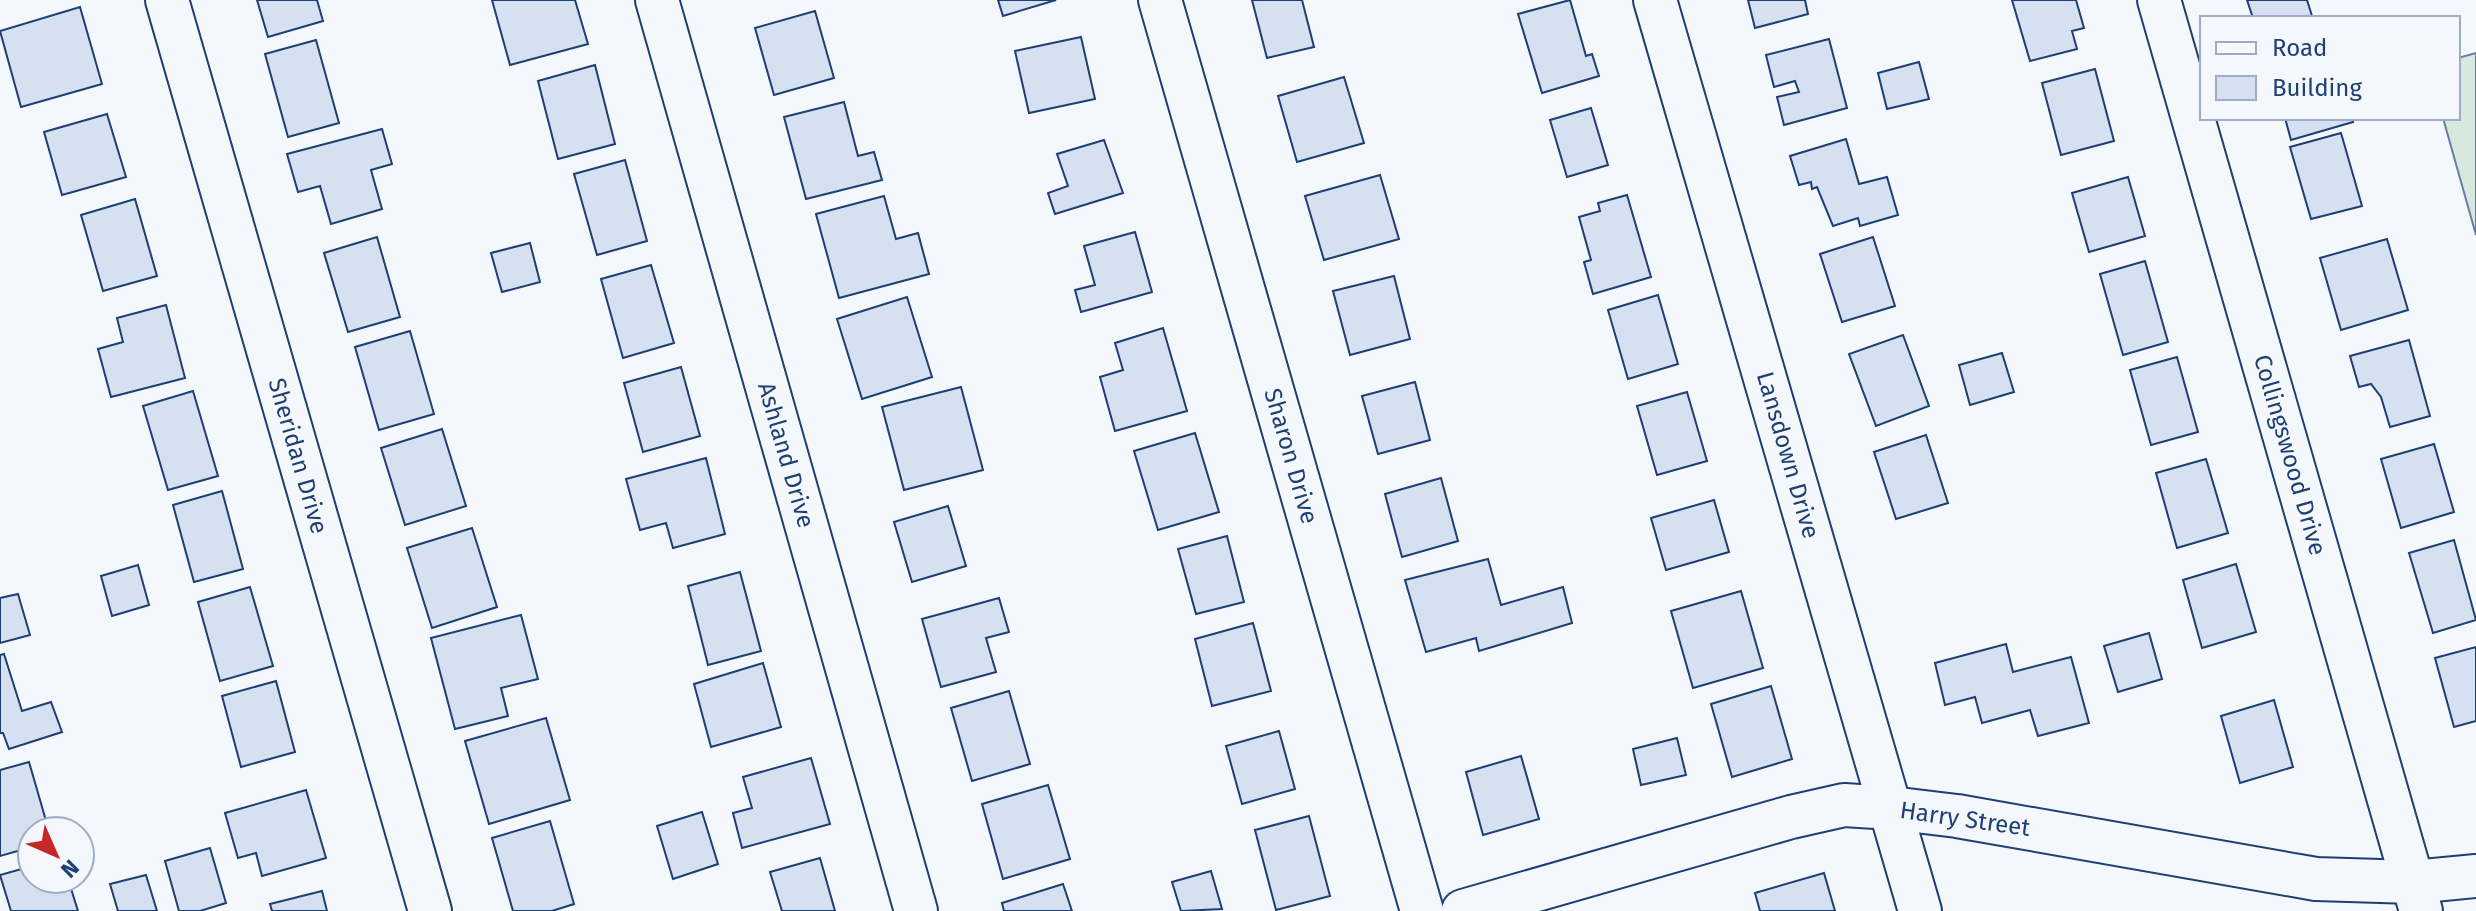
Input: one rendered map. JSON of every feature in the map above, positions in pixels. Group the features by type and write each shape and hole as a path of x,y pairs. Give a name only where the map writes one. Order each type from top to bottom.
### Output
{"street":[{"name":"Sheridan Drive","path":"167,0 430,911"},
{"name":"Ashland Drive","path":"657,0 916,911"},
{"name":"Sharon Drive","path":"1160,0 1422,911"},
{"name":"Lansdown Drive","path":"1655,0 1920,911"},
{"name":"Collingswood Drive","path":"2159,0 2417,896"},
{"name":"Harry Street","path":"1463,911 1791,817 1844,805 1957,816 2417,896 2476,876"}],"shaded area":[{"path":"2476,53 2476,235 2444,120 2460,120 2460,57"}],"building":[{"path":"257,0 317,0 323,21 268,37"},
{"path":"492,0 575,0 588,44 510,65"},
{"path":"998,0 1056,0 1003,16"},
{"path":"1252,0 1302,0 1314,47 1267,58"},
{"path":"1570,0 1586,56 1592,54 1599,76 1542,93 1518,14"},
{"path":"1748,0 1805,0 1808,14 1755,28"},
{"path":"2012,0 2076,0 2084,28 2072,31 2077,49 2030,61"},
{"path":"2247,0 2307,0 2312,16 2252,16"},
{"path":"80,7 102,84 21,107 0,31"},
{"path":"815,11 834,78 774,95 755,28"},
{"path":"1081,37 1095,99 1029,113 1015,51"},
{"path":"1829,39 1847,108 1784,125 1777,97 1799,92 1795,81 1774,87 1766,55"},
{"path":"316,40 339,123 288,137 265,54"},
{"path":"1919,62 1929,99 1887,109 1878,73"},
{"path":"595,65 615,144 558,159 538,81"},
{"path":"2095,69 2114,141 2061,155 2042,83"},
{"path":"1344,77 1364,143 1297,162 1278,96"},
{"path":"844,102 858,156 874,152 882,180 806,199 784,117"},
{"path":"1591,108 1608,165 1567,177 1550,120"},
{"path":"107,114 126,177 62,195 44,132"},
{"path":"2286,120 2352,120 2353,122 2291,140"},
{"path":"382,129 392,164 371,170 382,209 331,224 320,186 298,192 287,154"},
{"path":"2341,133 2362,206 2311,219 2290,147"},
{"path":"1846,139 1859,184 1887,177 1898,215 1860,226 1858,218 1833,226 1817,187 1812,189 1811,182 1799,185 1790,156"},
{"path":"1104,140 1123,193 1055,214 1048,193 1068,186 1057,154"},
{"path":"625,160 647,241 597,255 574,174"},
{"path":"1380,175 1399,239 1324,260 1305,196"},
{"path":"2128,177 2145,236 2089,252 2072,193"},
{"path":"1627,195 1651,277 1593,294 1584,262 1591,260 1579,217 1600,211 1598,203"},
{"path":"884,196 896,239 918,233 929,274 839,298 816,214"},
{"path":"135,199 157,276 103,291 81,215"},
{"path":"1135,232 1152,292 1081,312 1075,290 1095,285 1084,246"},
{"path":"377,237 400,317 348,332 324,253"},
{"path":"1873,237 1895,306 1842,322 1820,254"},
{"path":"2387,239 2408,310 2341,330 2320,258"},
{"path":"530,243 540,282 502,292 491,253"},
{"path":"2145,261 2168,342 2123,355 2100,274"},
{"path":"651,265 674,343 623,358 601,279"},
{"path":"1394,276 1410,339 1350,355 1333,291"},
{"path":"1658,295 1678,364 1628,379 1608,310"},
{"path":"907,297 932,377 862,399 837,319"},
{"path":"166,305 185,378 111,397 98,349 123,342 117,318"},
{"path":"1163,328 1187,411 1115,431 1100,377 1123,370 1115,343"},
{"path":"410,331 434,414 379,430 355,347"},
{"path":"1903,335 1929,406 1876,426 1849,354"},
{"path":"2409,340 2430,416 2390,427 2381,397 2371,384 2359,387 2350,356"},
{"path":"2002,353 2014,392 1970,405 1959,365"},
{"path":"2177,357 2198,432 2151,445 2130,370"},
{"path":"681,367 700,436 643,452 624,383"},
{"path":"1415,382 1430,440 1378,454 1362,396"},
{"path":"961,387 983,470 904,490 882,407"},
{"path":"193,391 218,476 168,490 143,406"},
{"path":"1687,392 1707,461 1657,475 1637,406"},
{"path":"442,429 466,506 405,525 381,448"},
{"path":"1195,433 1219,512 1158,530 1134,451"},
{"path":"1926,435 1948,503 1896,519 1874,452"},
{"path":"2434,444 2454,512 2401,528 2381,459"},
{"path":"706,458 725,534 673,548 666,523 640,530 626,479"},
{"path":"2206,459 2228,533 2177,548 2156,473"},
{"path":"1441,478 1458,541 1402,557 1385,494"},
{"path":"222,491 243,569 194,582 173,505"},
{"path":"1714,500 1729,552 1666,570 1651,518"},
{"path":"948,506 966,566 912,582 894,522"},
{"path":"472,528 497,607 432,628 407,548"},
{"path":"1227,536 1244,602 1196,614 1178,549"},
{"path":"2454,540 2476,620 2433,633 2409,553"},
{"path":"1488,559 1501,605 1563,587 1572,623 1479,651 1476,638 1426,652 1405,580"},
{"path":"2236,564 2256,632 2202,648 2183,580"},
{"path":"138,565 149,605 112,616 101,576"},
{"path":"740,572 761,651 708,665 688,586"},
{"path":"250,587 273,666 220,681 198,602"},
{"path":"1741,591 1763,668 1693,688 1671,611"},
{"path":"18,594 30,635 0,643 0,598"},
{"path":"999,598 1009,632 986,638 996,672 941,687 922,619"},
{"path":"521,615 538,679 501,688 508,716 455,729 431,638"},
{"path":"1253,623 1271,691 1212,706 1195,639"},
{"path":"2149,633 2162,679 2118,692 2104,646"},
{"path":"2006,644 2013,672 2071,657 2089,723 2038,736 2030,710 1982,723 1975,697 1945,705 1935,663"},
{"path":"2476,647 2476,721 2454,727 2435,658"},
{"path":"4,654 22,711 51,702 62,732 9,749 3,733 0,733 0,655"},
{"path":"763,663 781,727 711,747 694,684"},
{"path":"276,681 295,752 241,767 222,696"},
{"path":"1771,686 1792,759 1732,777 1711,704"},
{"path":"1009,691 1030,764 972,781 951,708"},
{"path":"2274,700 2293,767 2240,783 2221,716"},
{"path":"546,718 570,800 489,824 465,741"},
{"path":"1279,731 1295,789 1242,804 1226,746"},
{"path":"1677,738 1686,775 1641,785 1633,749"},
{"path":"1521,756 1539,819 1483,835 1466,772"},
{"path":"811,758 830,824 742,848 733,813 752,808 743,777"},
{"path":"29,762 44,815 16,815 16,852 0,856 0,770"},
{"path":"1048,785 1070,859 1003,879 982,804"},
{"path":"306,790 326,858 262,876 256,853 238,858 225,813"},
{"path":"702,812 718,864 673,879 657,826"},
{"path":"1309,816 1330,896 1276,910 1255,830"},
{"path":"550,821 574,904 552,911 513,911 492,838"},
{"path":"210,848 226,903 200,911 179,911 165,861"},
{"path":"820,858 835,911 782,911 770,872"},
{"path":"16,870 16,895 73,895 78,911 11,911 0,875"},
{"path":"1211,871 1222,909 1181,911 1172,882"},
{"path":"1824,873 1835,911 1760,911 1755,893"},
{"path":"146,875 157,911 118,911 110,884"},
{"path":"1063,884 1072,911 1004,911 1002,903"},
{"path":"322,891 327,911 272,911 270,904"}]}
